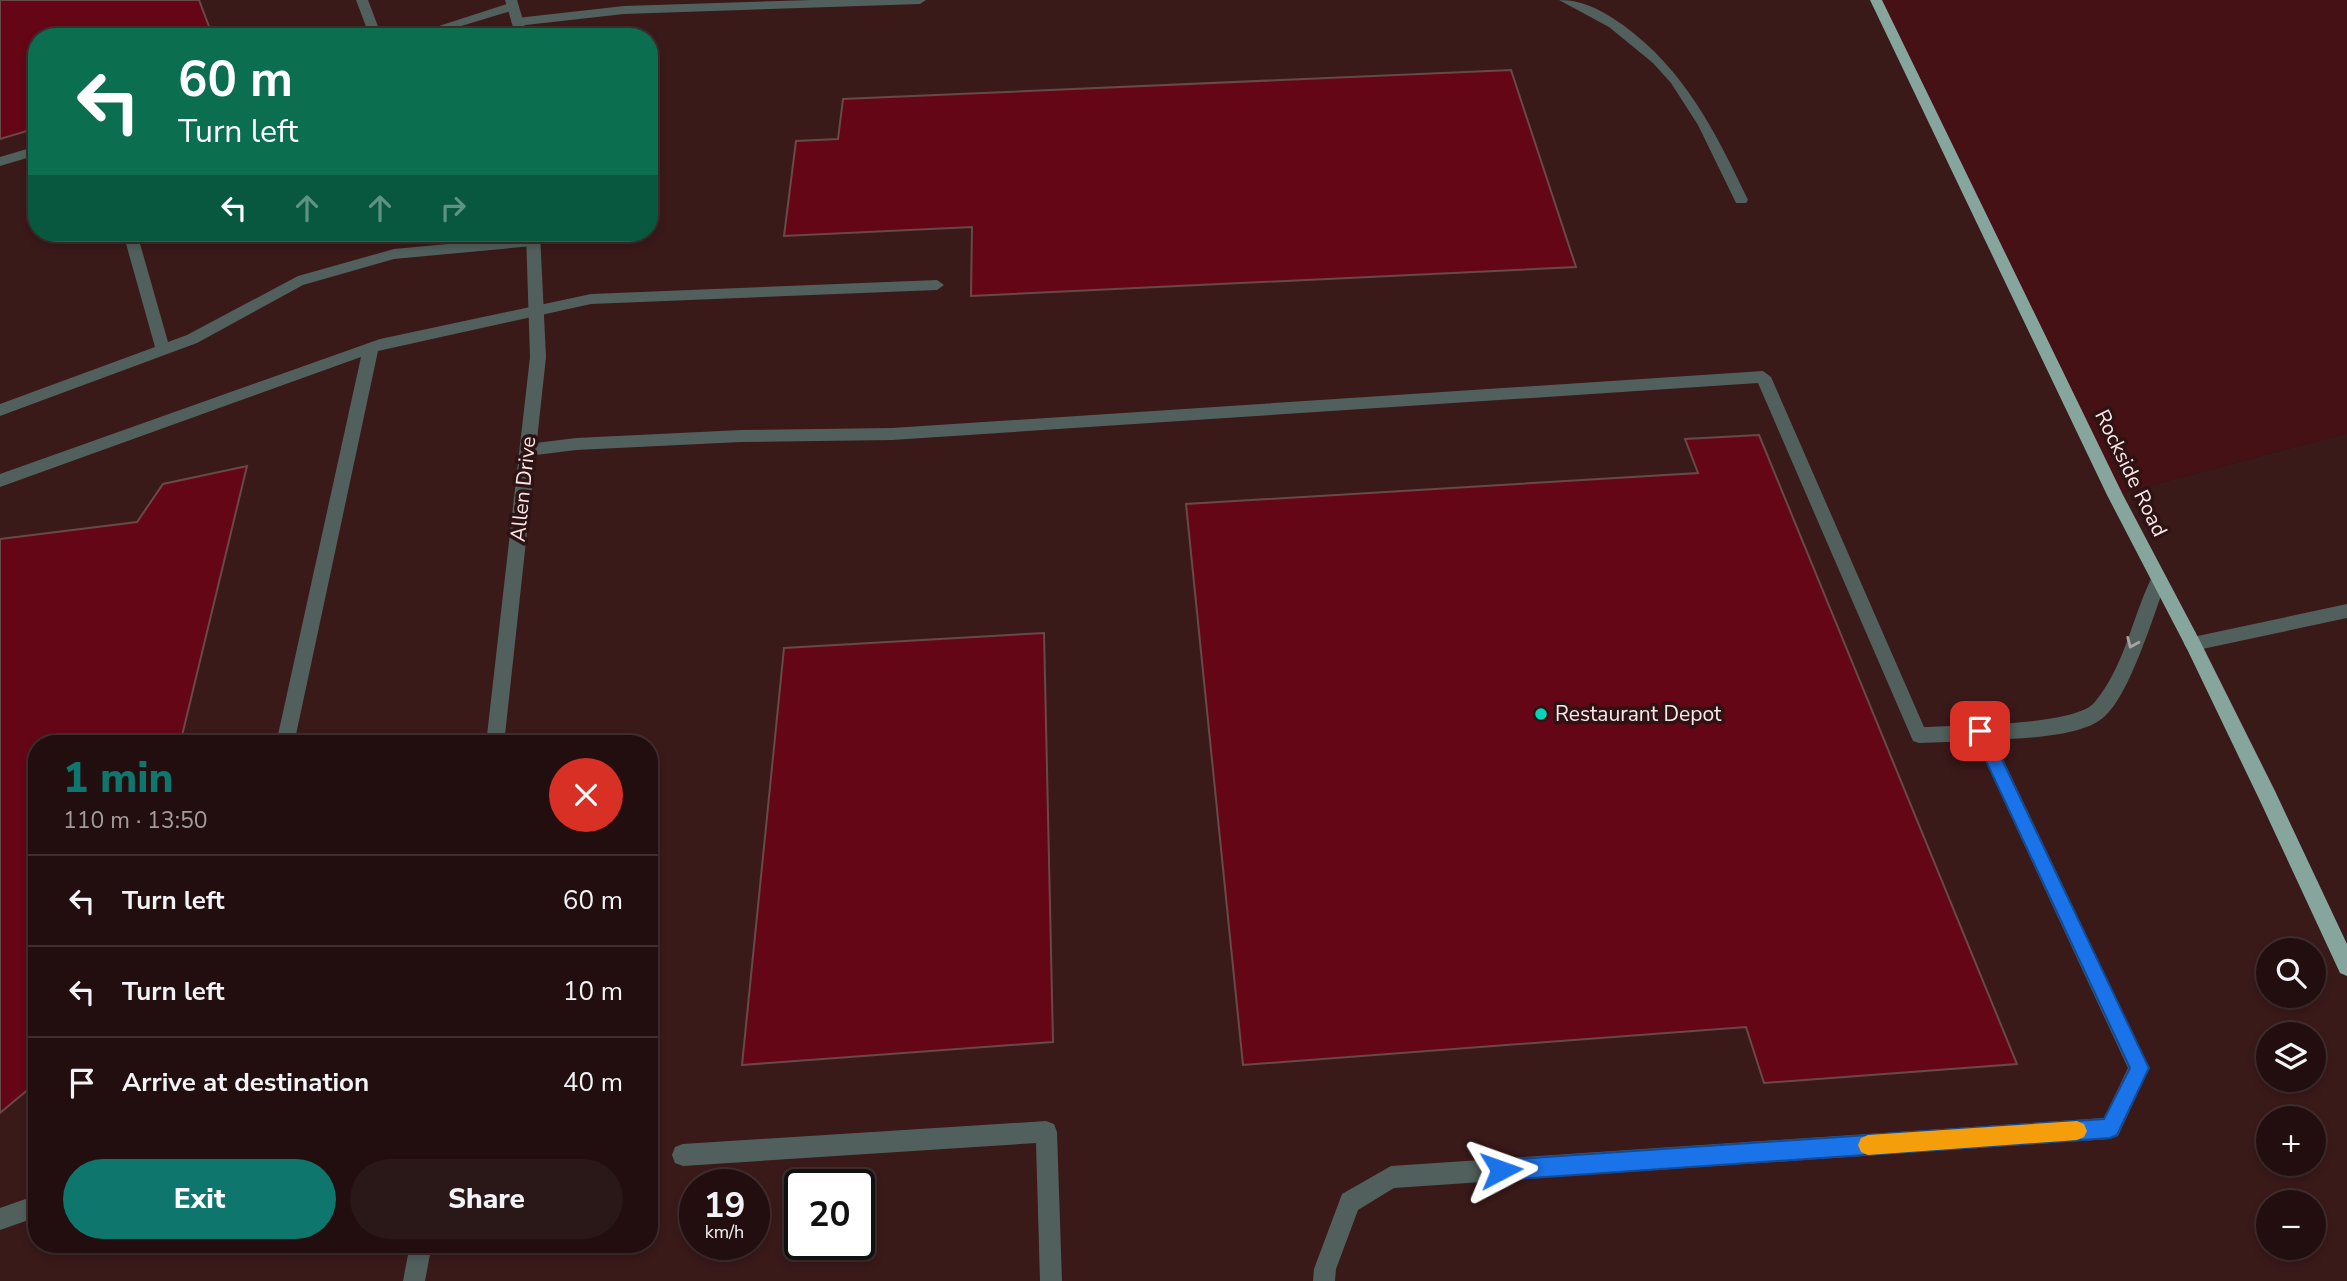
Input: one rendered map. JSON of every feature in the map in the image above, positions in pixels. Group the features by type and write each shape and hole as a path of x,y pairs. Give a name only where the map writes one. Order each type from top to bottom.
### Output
{"main road":[{"name":"Rockside Road","path":"1876,0 2115,495 2193,644 2347,965"}],"street":[{"path":"362,0 373,28"},
{"path":"517,22 624,10 920,0"},
{"path":"1565,0 1582,5 1631,36 1678,80 1707,128 1741,200"},
{"path":"438,28 512,3 519,28"},
{"path":"0,162 28,153"},
{"path":"133,242 163,350"},
{"path":"0,410 192,339 298,281 394,254 492,242"},
{"name":"Allen Drive","path":"496,735 538,357 533,242"},
{"path":"0,481 371,348 591,299 937,285"},
{"path":"287,735 371,348"},
{"path":"528,450 576,444 741,436 892,434 1763,377 1919,735 2062,726 2096,713 2116,681 2158,580"},
{"path":"2193,644 2347,611"},
{"path":"1324,1281 1325,1269 1350,1202 1391,1177 2110,1128 2140,1068 1980,731"},
{"path":"683,1155 1046,1132 1051,1281"},
{"path":"0,1219 28,1209"},
{"path":"414,1281 419,1253"}],"shaded area":[{"path":"0,0 1876,0 2115,495 2347,433 2347,1281 0,1281"},
{"path":"1876,0 2347,0 2347,433 2115,495"}],"building":[{"path":"0,0 199,0 210,28 28,28 28,131 0,139"},
{"path":"1511,70 1576,267 971,296 972,227 784,236 796,141 838,139 843,99"},
{"name":"Restaurant Depot","path":"1759,435 2017,1064 1764,1083 1746,1027 1243,1065 1186,504 1698,473 1685,439"},
{"path":"247,466 182,735 28,735 28,1090 0,1113 0,539 137,522 163,484"},
{"path":"1044,633 1053,1042 742,1065 784,648"}],"slow traffic":[{"path":"1868,1145 2077,1131"}],"place":[{"name":"Restaurant Depot","path":"1541,714"}],"route":[{"path":"1501,1170 2110,1128 2140,1068 1980,731"}]}
